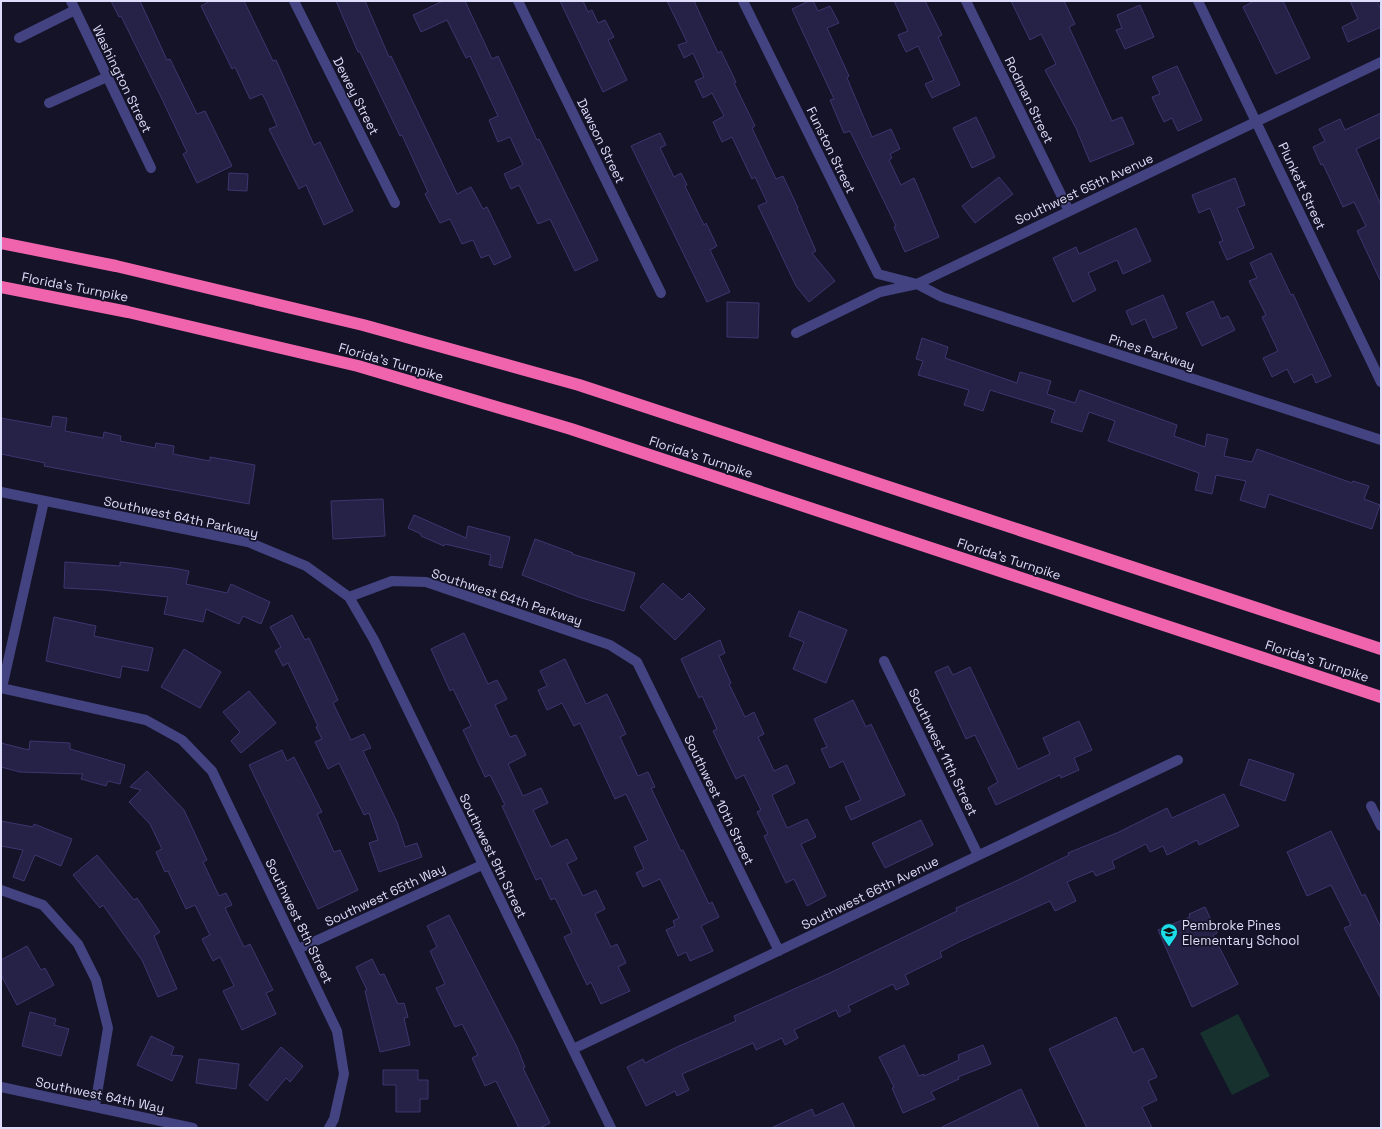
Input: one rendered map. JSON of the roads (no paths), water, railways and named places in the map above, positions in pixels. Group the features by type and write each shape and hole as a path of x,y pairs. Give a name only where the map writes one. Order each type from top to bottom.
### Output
{"highway":[{"path":"1,243 116,266 363,325 579,385 1381,649"},
{"name":"Florida's Turnpike","path":"1,287 128,312 358,366 563,427 1381,697"}],"street":[{"name":"Dewey Street","path":"294,1 395,203"},
{"name":"Dawson Street","path":"518,1 661,293"},
{"name":"Funston Street","path":"743,1 878,274 917,284"},
{"name":"Rodman Street","path":"966,1 1069,211"},
{"name":"Plunkett Street","path":"1198,1 1381,382"},
{"path":"19,38 73,6"},
{"name":"Washington Street","path":"73,6 151,168"},
{"name":"Southwest 65th Avenue","path":"796,333 880,292 917,284 1381,62"},
{"path":"50,103 107,77"},
{"name":"Pines Parkway","path":"917,284 942,298 1381,440"},
{"name":"Southwest 64th Parkway","path":"1,492 248,542 306,566 349,597 392,581 426,582 610,645 637,662"},
{"path":"2,688 44,501"},
{"name":"Southwest 9th Street","path":"349,597 374,640 611,1128"},
{"name":"Southwest 11th Street","path":"884,661 978,855"},
{"name":"Southwest 10th Street","path":"637,662 778,951"},
{"name":"Southwest 8th Street","path":"2,688 146,720 182,740 212,771 337,1031 344,1074 334,1119 329,1128"},
{"name":"Southwest 66th Avenue","path":"573,1049 1178,760"},
{"path":"1371,806 1381,826"},
{"name":"Southwest 65th Way","path":"298,949 482,865"},
{"path":"1,890 43,905 78,944 96,980 108,1028 94,1106"},
{"name":"Southwest 64th Way","path":"1,1087 193,1128"}],"place":[{"name":"Pembroke Pines Elementary School","path":"1169,947"}]}
